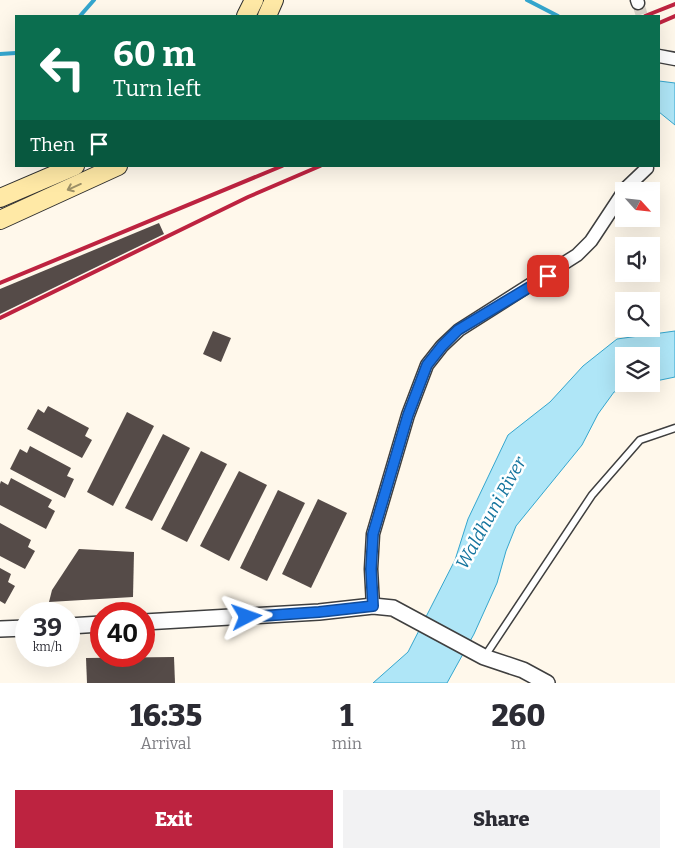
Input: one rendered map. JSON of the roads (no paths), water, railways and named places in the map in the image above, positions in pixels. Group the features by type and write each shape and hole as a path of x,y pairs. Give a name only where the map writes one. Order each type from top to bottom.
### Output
{"main road":[{"path":"246,15 254,0"},
{"path":"267,15 274,0"},
{"path":"0,198 73,167"},
{"path":"0,220 116,167"}],"street":[{"path":"660,56 675,59"},
{"path":"373,606 371,569 373,534 408,415 427,365 458,330 577,255 591,241 626,188 647,168"},
{"path":"155,621 319,612 373,606 393,608 484,657 543,682"},
{"path":"0,630 15,629"}],"lane":[{"path":"484,657 592,494 640,440 675,428"}],"water":[{"path":"660,81 675,83 675,125 660,113"},
{"name":"Waldhuni River","path":"675,331 675,377 660,380 660,347 615,347 615,392 598,414 582,445 516,526 506,551 497,583 474,634 447,683 373,683 408,652 455,560 468,519 508,435 550,402 583,366 617,339 660,337 660,333"}],"waterway":[{"path":"81,15 94,0"},
{"path":"527,0 556,15"},
{"path":"0,54 15,53"}],"tunnel":[{"path":"638,3 642,15"}],"railway":[{"path":"648,15 675,4"},
{"path":"660,23 675,16"},
{"path":"0,283 280,167"},
{"path":"0,318 248,197 318,167"}]}
